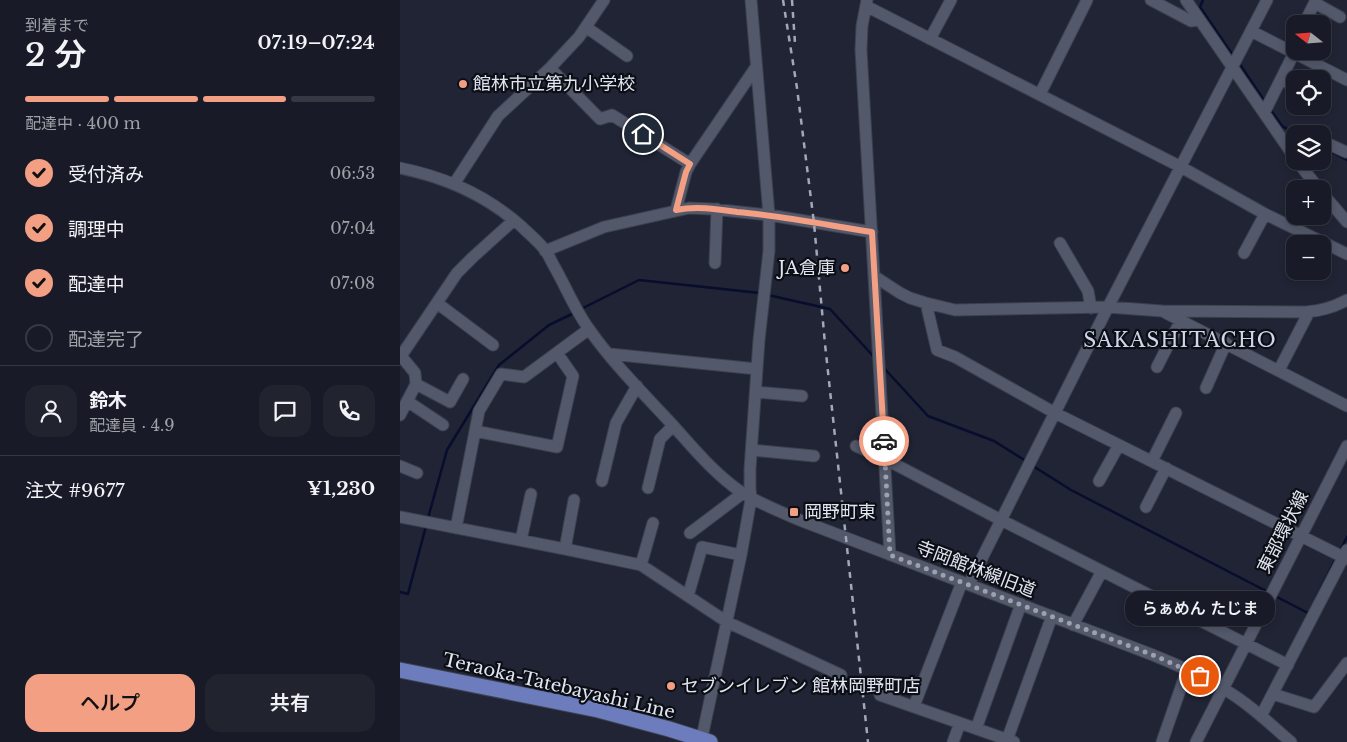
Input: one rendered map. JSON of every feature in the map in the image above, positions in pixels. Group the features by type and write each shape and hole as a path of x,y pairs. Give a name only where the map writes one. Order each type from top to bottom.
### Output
{"main road":[{"name":"Teraoka-Tatebayashi Line","path":"400,670 598,710 704,741"}],"street":[{"path":"454,184 498,116 550,68 579,37 604,0"},
{"path":"704,741 742,555 747,496 750,488 757,369 769,251 769,215 750,0"},
{"path":"930,38 951,0"},
{"path":"1040,94 1087,0"},
{"path":"1151,0 1191,21 1200,20"},
{"path":"1186,0 1286,144"},
{"path":"914,706 965,583 1001,520 1108,307 1267,0"},
{"path":"1308,15 1315,1 1340,17"},
{"path":"890,555 860,50 862,26 867,3 930,38 1181,167 1265,214 1347,254"},
{"path":"586,27 627,56"},
{"path":"1251,31 1286,45"},
{"path":"1264,113 1288,60"},
{"path":"1313,60 1347,80"},
{"path":"676,210 690,164 756,67"},
{"path":"550,68 600,119 612,114 690,164"},
{"path":"1281,79 1286,82"},
{"path":"1331,145 1346,152"},
{"name":"寺岡館林線旧道","path":"400,168 432,176 474,193 514,220 531,235 545,251 589,329 637,386 708,464 747,496 802,521 1073,624 1187,670 1223,688 1261,716 1290,742"},
{"path":"1331,203 1347,222"},
{"path":"545,251 604,227 689,208 769,215 872,232"},
{"path":"715,263 717,209"},
{"path":"1244,253 1265,214"},
{"path":"400,415 416,384 415,373 401,355 457,273 514,220"},
{"path":"1060,243 1088,292 1091,308"},
{"path":"874,276 910,298 955,310 1108,307 1162,311 1310,312 1333,307 1347,300"},
{"path":"436,303 493,346"},
{"path":"926,303 937,350 955,357 1054,413 1300,536 1346,556 1261,716"},
{"path":"1162,311 1347,406"},
{"path":"1279,370 1310,312"},
{"path":"1157,367 1181,320"},
{"path":"456,528 479,411 501,374 524,377 589,329"},
{"path":"1206,388 1226,343"},
{"path":"475,431 557,447 574,376 557,353"},
{"path":"610,354 757,369"},
{"path":"416,384 450,402 463,379"},
{"path":"602,481 616,423 637,386"},
{"path":"756,392 802,396"},
{"path":"407,400 443,425"},
{"path":"1152,461 1176,413"},
{"path":"648,488 660,439 673,426"},
{"path":"1099,482 1119,445"},
{"path":"856,446 885,459 1001,520 1288,665"},
{"name":"東部環状線","path":"1196,742 1347,446"},
{"path":"752,450 814,456"},
{"path":"400,466 417,473"},
{"path":"1146,507 1166,468"},
{"path":"521,540 531,494"},
{"path":"690,533 747,496"},
{"path":"565,549 574,500"},
{"path":"400,517 641,565 727,622 841,675"},
{"path":"641,565 653,523"},
{"path":"688,596 702,547 742,555"},
{"path":"1073,624 1102,571"},
{"path":"976,729 1021,604"},
{"path":"880,695 1011,741 1052,616"},
{"path":"1273,694 1314,706 1347,663"},
{"path":"1162,742 1187,670"},
{"path":"953,742 960,724"}],"waterway":[{"path":"1203,0 1200,7 1234,57"},
{"path":"1239,63 1265,102"},
{"path":"1270,109 1282,126 1286,128"},
{"path":"1331,152 1347,160"},
{"path":"581,309 639,280 760,293"},
{"path":"768,295 830,309 875,358"},
{"path":"428,518 447,450 499,365 549,325 574,313"},
{"path":"883,367 928,416 994,441 1026,461"},
{"path":"1033,466 1071,490 1268,592"},
{"path":"400,592 408,594 426,526"},
{"path":"1340,551 1347,537"},
{"path":"1317,596 1336,558"},
{"path":"1275,596 1309,612"}],"railway":[{"path":"783,0 797,88 814,223 825,344 868,742"},
{"path":"792,0 795,43"}],"way so far":[{"path":"884,441 890,555 1172,662 1200,676"}],"place":[{"name":"館林市立第九小学校","path":"463,84"},
{"name":"JA倉庫","path":"845,268"},
{"name":"岡野町東","path":"794,512"},
{"name":"らぁめん たじま","path":"1200,676"},
{"name":"セブンイレブン 館林岡野町店","path":"671,686"}],"district":[{"name":"SAKASHITACHO","path":"1180,340"}],"route":[{"path":"643,134 690,164 676,210 689,208 712,209 769,215 872,232 884,441"}]}
